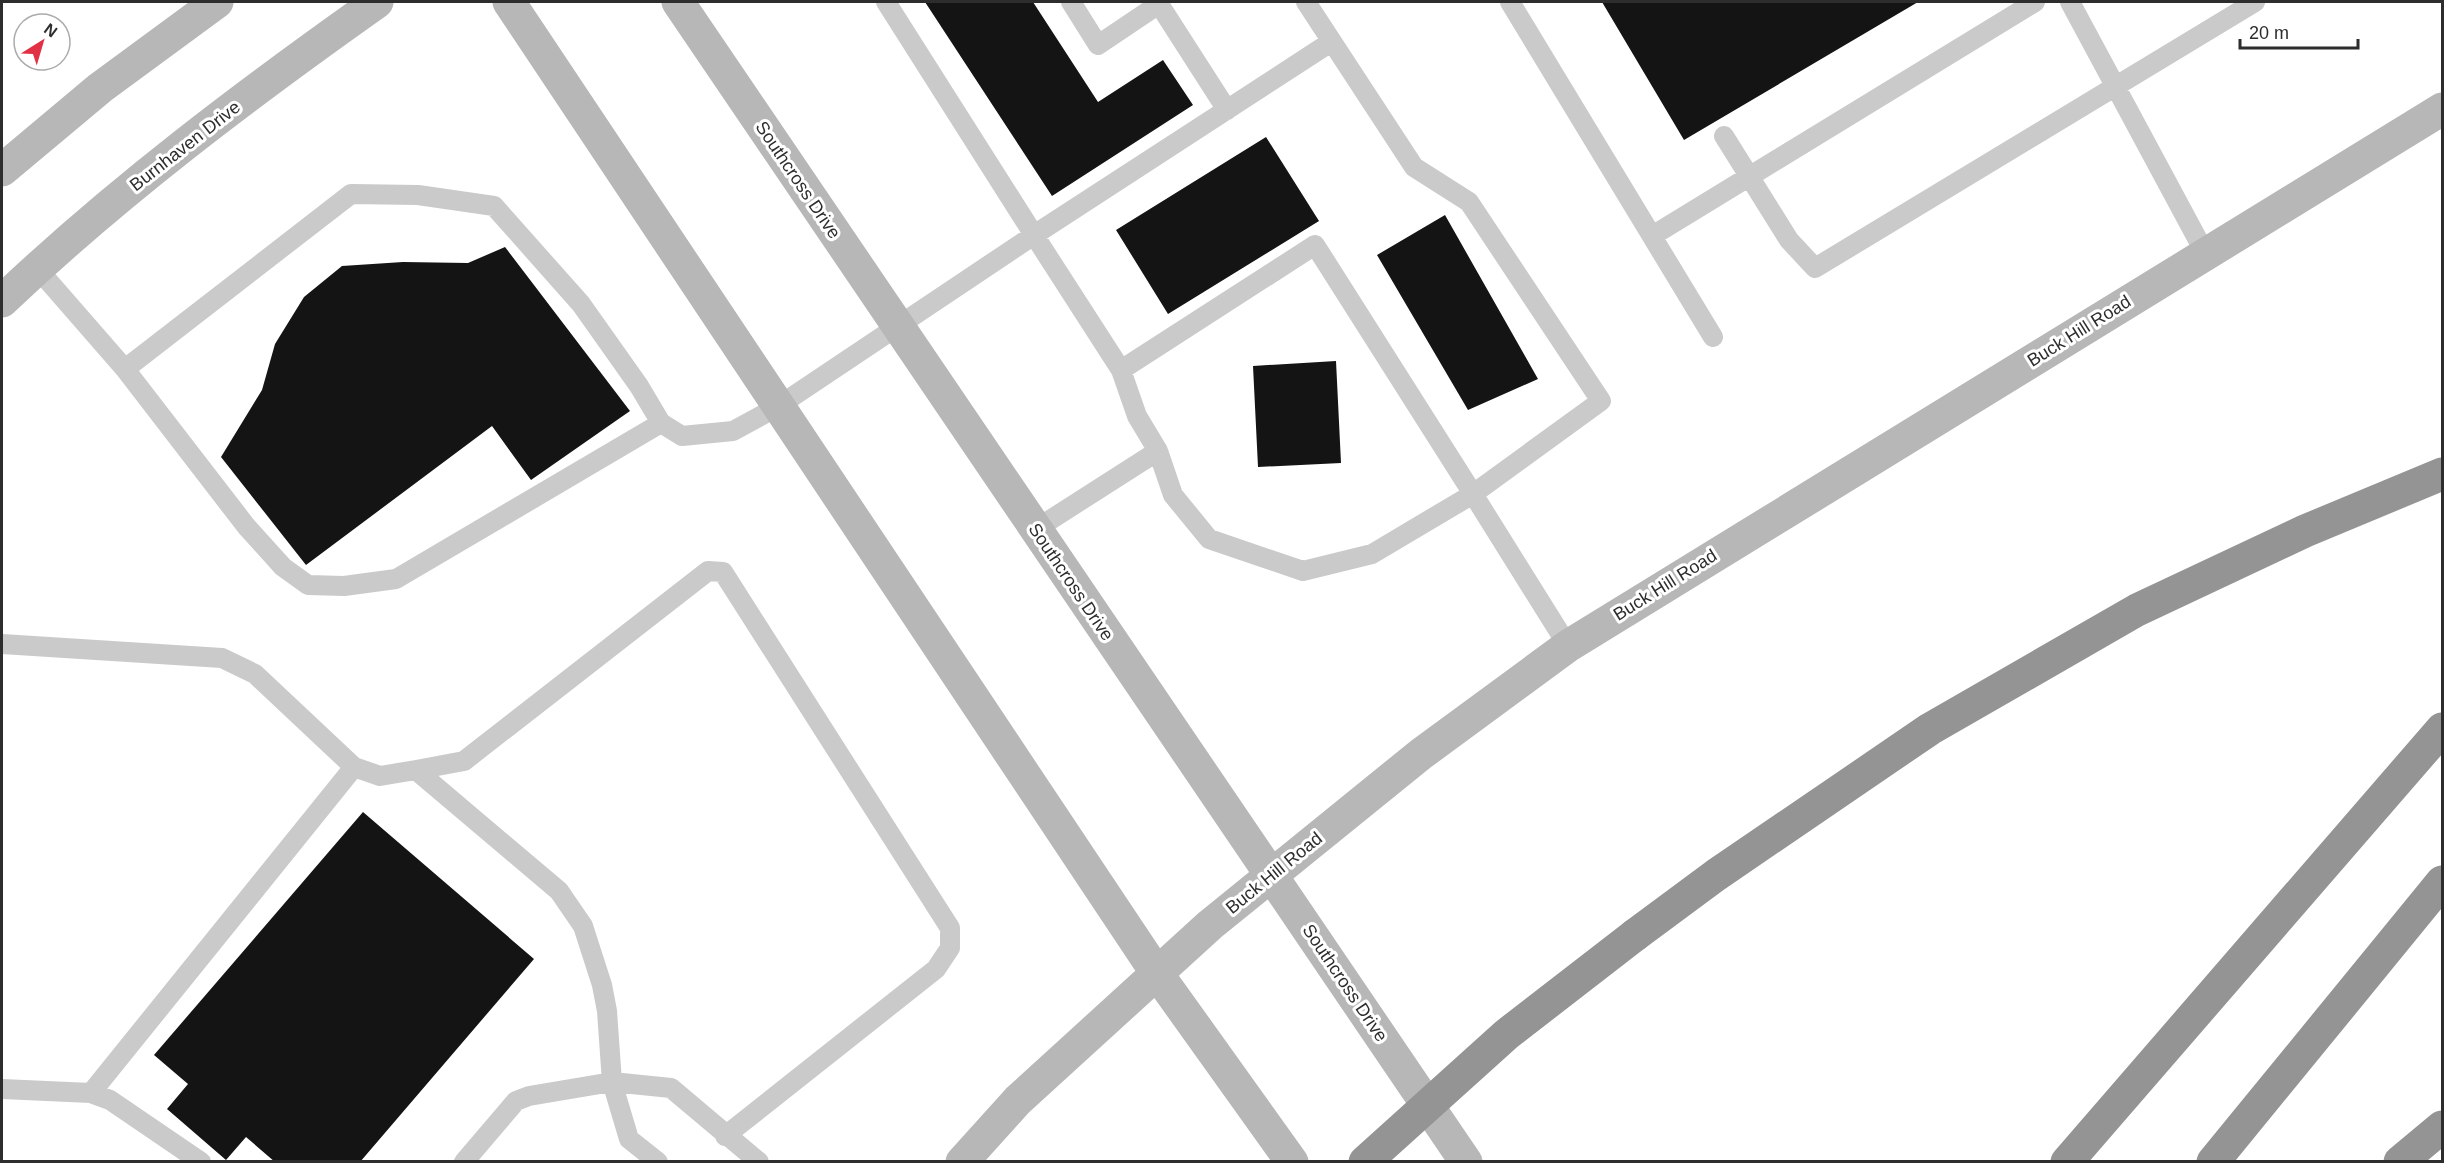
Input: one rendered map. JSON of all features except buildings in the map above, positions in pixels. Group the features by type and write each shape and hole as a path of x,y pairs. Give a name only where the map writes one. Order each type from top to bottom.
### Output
{"highway":[{"path":"1365,1161 1507,1034 1635,935 1716,875 1930,729 2137,610 2305,531 2442,474"},
{"path":"2067,1161 2442,729"},
{"path":"2213,1161 2442,882"},
{"path":"2400,1161 2442,1127"}],"street":[{"path":"2,170 100,88 217,2"},
{"name":"Burnhaven Drive","path":"2,301 37,268 160,164 309,50 377,2"},
{"path":"509,2 1156,972 1292,1161"},
{"name":"Southcross Drive","path":"678,2 1466,1161"},
{"name":"Buck Hill Road","path":"962,1161 1018,1100 1156,972 1421,754 1568,646 2442,109"}],"lane":[{"path":"886,2 1121,370 1137,416 1158,451 1173,495 1209,539 1303,571 1372,554 1473,494 1601,401 1469,202 1414,167 1306,2"},
{"path":"1071,2 1098,45 1159,4 1227,110"},
{"path":"1510,2 1713,337"},
{"path":"1652,236 2035,2"},
{"path":"2070,2 2205,253"},
{"path":"1724,136 1789,240 1815,268 2255,2"},
{"path":"125,369 351,194 418,195 494,206 581,304 639,386 661,423 682,436 733,431 777,407 1034,235 1331,42"},
{"path":"1121,370 1315,245 1568,646"},
{"path":"37,268 125,369 246,526 283,567 308,585 344,586 396,579 661,423"},
{"path":"1035,530 1158,451"},
{"path":"2,644 222,658 255,674 354,767 380,776 464,761 708,571 723,572 950,928 950,948 936,969 725,1136"},
{"path":"91,1093 354,767"},
{"path":"416,770 559,891 583,926 602,985 607,1011 612,1082 629,1139 658,1161"},
{"path":"464,1161 516,1101 529,1096 612,1082 671,1088 725,1136 759,1161"},
{"path":"2,1089 91,1093 110,1100 201,1161"}]}
